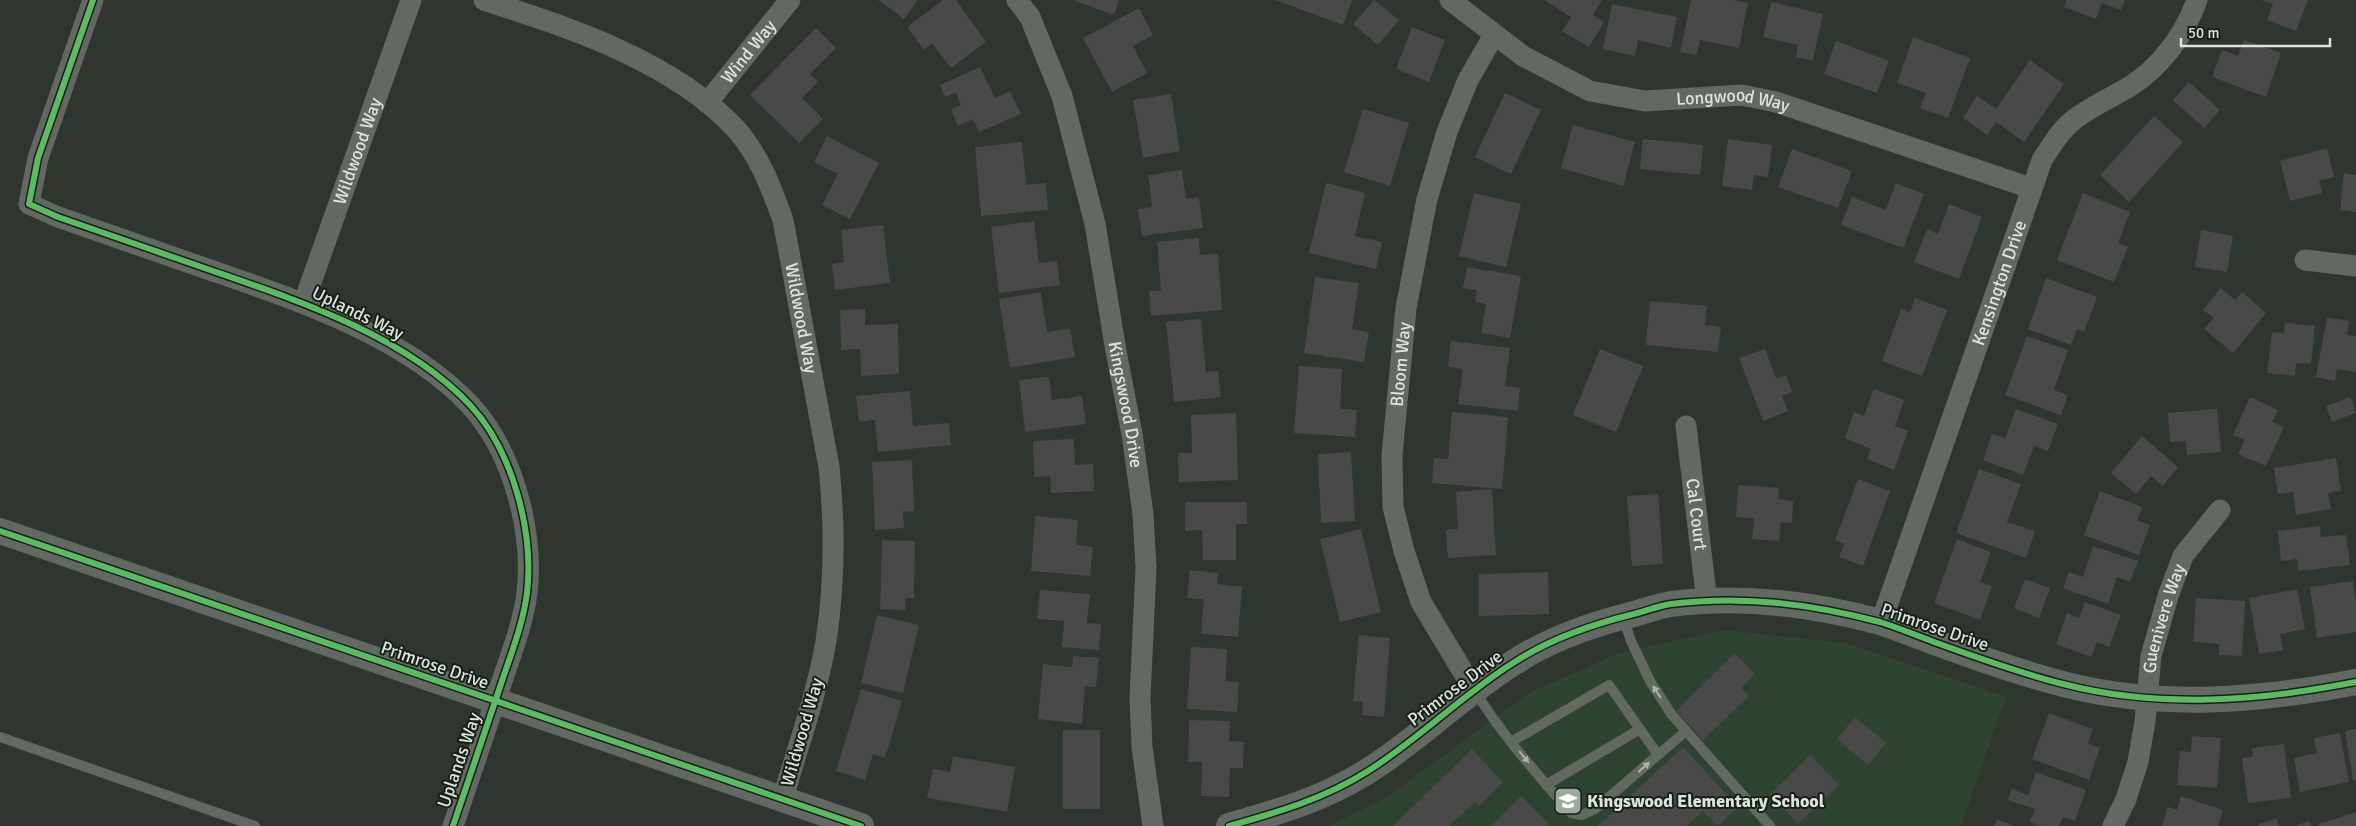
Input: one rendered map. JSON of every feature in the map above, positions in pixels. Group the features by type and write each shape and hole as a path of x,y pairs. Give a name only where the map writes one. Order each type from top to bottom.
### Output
{"street":[{"name":"Uplands Way","path":"92,0 38,158 29,204 58,217 304,302 402,351 452,388 472,408 489,430 503,454 513,480 521,511 528,552 528,572 523,613 453,826"},
{"name":"Wildwood Way","path":"304,302 411,0"},
{"name":"Wildwood Way","path":"484,0 606,44 668,75 707,103 736,130 753,152 769,180 783,220 829,467 833,506 834,564 826,642 812,700 783,798"},
{"name":"Wind Way","path":"707,103 790,0"},
{"name":"Kingswood Drive","path":"1017,0 1030,18 1062,96 1095,224 1132,434 1143,514 1146,568 1140,698 1142,747 1153,826"},
{"name":"Longwood Way","path":"1450,0 1523,56 1590,90 1645,101 1742,95 1776,102 2031,188"},
{"name":"Kensington Drive","path":"1882,623 2042,160 2057,137 2076,118 2131,86 2151,71 2174,44 2193,11 2197,0"},
{"name":"Bloom Way","path":"1474,690 1421,602 1404,551 1393,507 1392,455 1406,308 1427,199 1447,132 1468,80 1494,35"},
{"path":"2305,260 2356,266"},
{"name":"Cal Court","path":"1686,426 1707,602"},
{"name":"Guenivere Way","path":"2113,826 2126,799 2138,762 2148,698 2154,640 2177,570 2192,542 2220,510"},
{"name":"Primrose Drive","path":"0,531 861,826"},
{"name":"Primrose Drive","path":"1228,826 1295,807 1368,771 1474,690 1514,662 1552,642 1623,617 1669,604 1742,600 1792,605 1882,623 2009,669 2067,685 2148,698 2193,700 2247,698 2356,682"}],"lane":[{"path":"1623,617 1631,641 1650,681 1672,715 1770,826"},
{"path":"1511,742 1609,685 1658,755"},
{"path":"1474,690 1490,716 1571,813 1582,815 1595,809 1686,731"},
{"path":"1546,785 1640,729"},
{"path":"0,737 255,826"}],"shaded area":[{"path":"1723,630 1846,643 2006,697 1961,826 1329,826 1384,799 1529,693 1619,653"}],"building":[{"path":"878,0 918,0 904,19"},
{"path":"943,0 956,0 986,42 951,68 932,43 924,50 907,27"},
{"path":"1073,0 1119,0 1114,15"},
{"path":"1275,0 1352,0 1343,25"},
{"path":"1374,0 1399,20 1378,45 1353,24"},
{"path":"1544,0 1602,0 1593,15 1604,22 1589,47 1562,31 1571,17"},
{"path":"1691,0 1735,0 1748,3 1739,48 1700,40 1697,55 1680,52"},
{"path":"2066,0 2125,0 2121,10 2102,3 2096,19 2064,7"},
{"path":"2261,0 2308,0 2296,31 2267,20 2273,4"},
{"path":"1771,2 1823,14 1813,61 1796,57 1798,45 1763,37"},
{"path":"1612,4 1677,17 1671,48 1638,40 1635,56 1603,49"},
{"path":"1139,8 1153,35 1133,46 1147,73 1112,92 1083,38"},
{"path":"1412,27 1445,40 1429,82 1396,69"},
{"path":"816,28 836,48 810,74 818,82 802,98 823,119 799,143 750,95"},
{"path":"1913,37 1970,58 1948,118 1920,108 1926,93 1897,83"},
{"path":"2244,40 2281,53 2266,97 2212,77 2222,50 2238,56"},
{"path":"1836,41 1889,61 1877,93 1824,74"},
{"path":"2030,60 2064,84 2024,142 1996,122 1987,135 1963,118 1977,96 1996,109"},
{"path":"980,67 995,98 1010,91 1021,114 979,132 973,119 958,126 951,110 961,105 956,93 945,97 940,85"},
{"path":"2189,82 2220,110 2204,128 2173,100"},
{"path":"1505,93 1541,110 1511,174 1475,157"},
{"path":"1171,94 1180,151 1143,158 1133,100"},
{"path":"1363,109 1409,123 1390,186 1344,172"},
{"path":"2154,116 2183,142 2129,202 2100,175"},
{"path":"1573,125 1635,142 1623,186 1561,168"},
{"path":"827,136 879,163 850,219 822,205 838,174 814,162"},
{"path":"1643,139 1703,145 1700,175 1640,169"},
{"path":"1728,139 1772,145 1768,177 1754,175 1752,190 1722,186"},
{"path":"1022,142 1026,185 1046,183 1048,210 981,216 975,147"},
{"path":"2327,148 2334,177 2319,181 2322,193 2290,201 2280,161"},
{"path":"1792,149 1852,171 1838,208 1778,187"},
{"path":"1182,170 1186,199 1199,197 1203,228 1142,236 1138,209 1152,207 1148,175"},
{"path":"2344,173 2356,175 2356,212 2340,210"},
{"path":"1326,183 1365,193 1355,236 1382,242 1376,269 1309,253"},
{"path":"1896,183 1924,194 1903,248 1841,225 1852,197 1886,210"},
{"path":"1474,193 1521,204 1506,267 1459,256"},
{"path":"2083,193 2130,212 2118,243 2128,247 2114,282 2057,260"},
{"path":"1949,204 1982,217 1959,279 1914,262 1927,229 1938,234"},
{"path":"1034,221 1039,263 1057,261 1060,285 999,293 991,227"},
{"path":"883,225 890,283 835,290 832,264 844,262 841,230"},
{"path":"2201,230 2233,236 2227,272 2195,267"},
{"path":"1199,238 1200,255 1218,254 1222,310 1151,316 1149,291 1161,290 1157,242"},
{"path":"1467,267 1521,276 1510,338 1481,333 1486,304 1475,302 1477,290 1463,288"},
{"path":"1315,277 1359,283 1352,329 1369,332 1364,362 1304,353"},
{"path":"2046,278 2097,297 2084,332 2077,329 2071,345 2028,329"},
{"path":"2221,288 2235,300 2242,292 2266,313 2233,353 2204,329 2214,318 2203,310"},
{"path":"1041,292 1047,332 1070,328 1075,357 1010,368 999,299"},
{"path":"1915,298 1947,310 1922,376 1882,361 1901,309 1910,313"},
{"path":"1650,301 1707,306 1705,325 1721,327 1718,352 1646,345"},
{"path":"865,309 865,325 898,324 899,374 861,376 860,349 841,350 840,310"},
{"path":"2327,317 2349,321 2347,335 2356,336 2356,372 2337,369 2335,381 2316,377"},
{"path":"1201,319 1206,372 1218,371 1221,397 1174,402 1166,322"},
{"path":"2285,323 2315,326 2311,364 2296,363 2295,376 2267,373 2272,332 2284,333"},
{"path":"2027,336 2068,350 2054,390 2068,395 2061,415 2005,395"},
{"path":"1451,341 1510,348 1505,386 1520,388 1518,411 1458,404 1463,369 1448,367"},
{"path":"1600,349 1643,366 1616,432 1573,415"},
{"path":"1765,349 1776,378 1786,375 1792,392 1782,396 1788,411 1763,421 1739,358"},
{"path":"1299,366 1342,369 1340,409 1357,410 1355,437 1294,433"},
{"path":"1049,377 1052,400 1082,396 1086,424 1025,432 1019,380"},
{"path":"1874,389 1904,400 1895,426 1908,431 1894,470 1867,459 1871,449 1845,438 1854,412 1864,416"},
{"path":"910,391 913,426 949,423 951,445 878,452 875,420 859,422 856,396"},
{"path":"2250,397 2278,410 2272,422 2284,427 2266,466 2238,454 2245,440 2233,435"},
{"path":"2350,397 2356,413 2332,422 2326,406"},
{"path":"2016,409 2058,424 2048,451 2034,446 2023,475 1983,460 1992,434 2005,438"},
{"path":"2217,409 2221,452 2187,455 2186,441 2170,442 2168,413"},
{"path":"1452,412 1508,417 1502,489 1432,483 1434,458 1448,459"},
{"path":"1236,413 1238,480 1179,482 1178,453 1192,453 1191,415"},
{"path":"2142,436 2178,467 2163,486 2151,476 2136,494 2111,473"},
{"path":"1074,439 1075,465 1093,464 1094,491 1051,493 1050,476 1034,477 1033,441"},
{"path":"1351,452 1355,521 1321,523 1318,454"},
{"path":"2336,458 2341,491 2328,493 2331,509 2296,515 2293,492 2278,494 2274,468"},
{"path":"912,460 914,511 903,512 904,528 875,530 872,462"},
{"path":"1979,469 2021,484 2007,522 2035,531 2026,558 1956,533"},
{"path":"1858,479 1890,491 1863,566 1839,557 1844,544 1835,540"},
{"path":"1738,485 1779,488 1778,499 1793,501 1792,523 1781,522 1779,541 1752,539 1754,518 1736,517"},
{"path":"1492,489 1496,555 1448,558 1446,530 1458,529 1456,492"},
{"path":"2100,491 2142,507 2137,520 2150,525 2139,555 2084,535"},
{"path":"1658,494 1663,564 1632,566 1627,496"},
{"path":"1185,502 1247,502 1247,524 1236,524 1236,560 1203,560 1202,530 1185,531"},
{"path":"1035,516 1078,520 1076,545 1093,547 1090,576 1031,571"},
{"path":"2320,526 2321,537 2346,535 2350,565 2298,571 2297,559 2281,561 2278,531"},
{"path":"1361,529 1381,612 1340,622 1320,539"},
{"path":"1957,539 1991,552 1980,582 1992,586 1980,620 1934,603"},
{"path":"882,540 915,541 914,598 905,598 905,610 880,609"},
{"path":"2093,546 2138,561 2130,582 2117,577 2108,604 2063,588 2069,572 2083,577"},
{"path":"1190,570 1218,573 1217,584 1242,587 1238,637 1201,634 1204,599 1187,598"},
{"path":"1548,572 1549,614 1479,616 1479,574"},
{"path":"2025,579 2050,588 2039,618 2014,608"},
{"path":"2353,581 2356,604 2356,632 2317,638 2310,587"},
{"path":"2297,589 2305,629 2280,634 2283,650 2259,654 2249,598"},
{"path":"1040,590 1090,594 1087,623 1101,624 1099,650 1062,647 1064,621 1037,619"},
{"path":"2196,598 2245,601 2242,656 2219,655 2219,644 2193,642"},
{"path":"2085,602 2121,615 2109,647 2097,642 2091,657 2056,644 2067,613 2079,618"},
{"path":"877,615 919,625 903,693 861,683"},
{"path":"1359,635 1390,638 1384,717 1362,715 1363,702 1353,701"},
{"path":"1191,647 1227,649 1226,681 1239,682 1237,712 1187,709"},
{"path":"1735,653 1755,674 1741,688 1749,696 1703,740 1676,711"},
{"path":"1073,656 1099,658 1096,687 1085,686 1082,724 1038,719 1043,664 1072,667"},
{"path":"861,689 902,701 885,758 873,754 865,780 836,771"},
{"path":"2049,713 2093,729 2088,743 2100,748 2089,780 2032,759"},
{"path":"1855,717 1886,743 1868,765 1837,739"},
{"path":"1189,720 1230,721 1229,741 1244,742 1243,768 1230,768 1229,797 1201,796 1202,762 1188,762"},
{"path":"2356,729 2356,780 2353,781 2345,731"},
{"path":"1063,730 1100,730 1100,809 1063,809"},
{"path":"2340,733 2349,782 2300,792 2294,758 2317,753 2314,738"},
{"path":"2192,736 2221,738 2217,788 2177,785 2180,751 2191,752"},
{"path":"2284,744 2291,798 2248,803 2242,758 2253,757 2252,748"},
{"path":"1683,747 1738,807 1718,826 1703,811 1687,826 1598,826"},
{"path":"1472,749 1503,782 1479,806 1475,802 1449,826 1393,826"},
{"path":"1810,755 1839,785 1798,824 1770,794"},
{"path":"953,756 1015,767 1007,812 927,798 933,769 950,772"},
{"path":"2036,772 2086,790 2075,821 2063,817 2059,826 2041,826 2030,822 2035,809 2008,800 2012,789 2028,795"},
{"path":"1521,796 1549,824 1547,826 1491,826"},
{"path":"2181,796 2223,810 2218,826 2162,826 2168,807 2177,810"},
{"path":"2356,812 2356,826 2319,826 2319,824"},
{"path":"2277,818 2279,826 2259,826 2259,824"},
{"path":"1997,819 2014,826 1994,826"},
{"path":"2309,821 2311,826 2295,826"}],"cycle path":[{"path":"93,0 38,158 29,204 58,217 281,295 351,324 384,341 416,360 445,382 471,406 486,425 509,469 523,519 527,545 527,593 516,639 453,826"},
{"path":"0,531 861,826"},
{"path":"1229,826 1300,804 1351,781 1405,745 1494,676 1540,647 1600,623 1671,604 1723,600 1750,601 1829,610 1880,622 1984,660 2047,680 2099,692 2136,697 2210,700 2246,698 2320,689 2356,682"}],"place":[{"name":"Kingswood Elementary School","path":"1568,801"}]}
